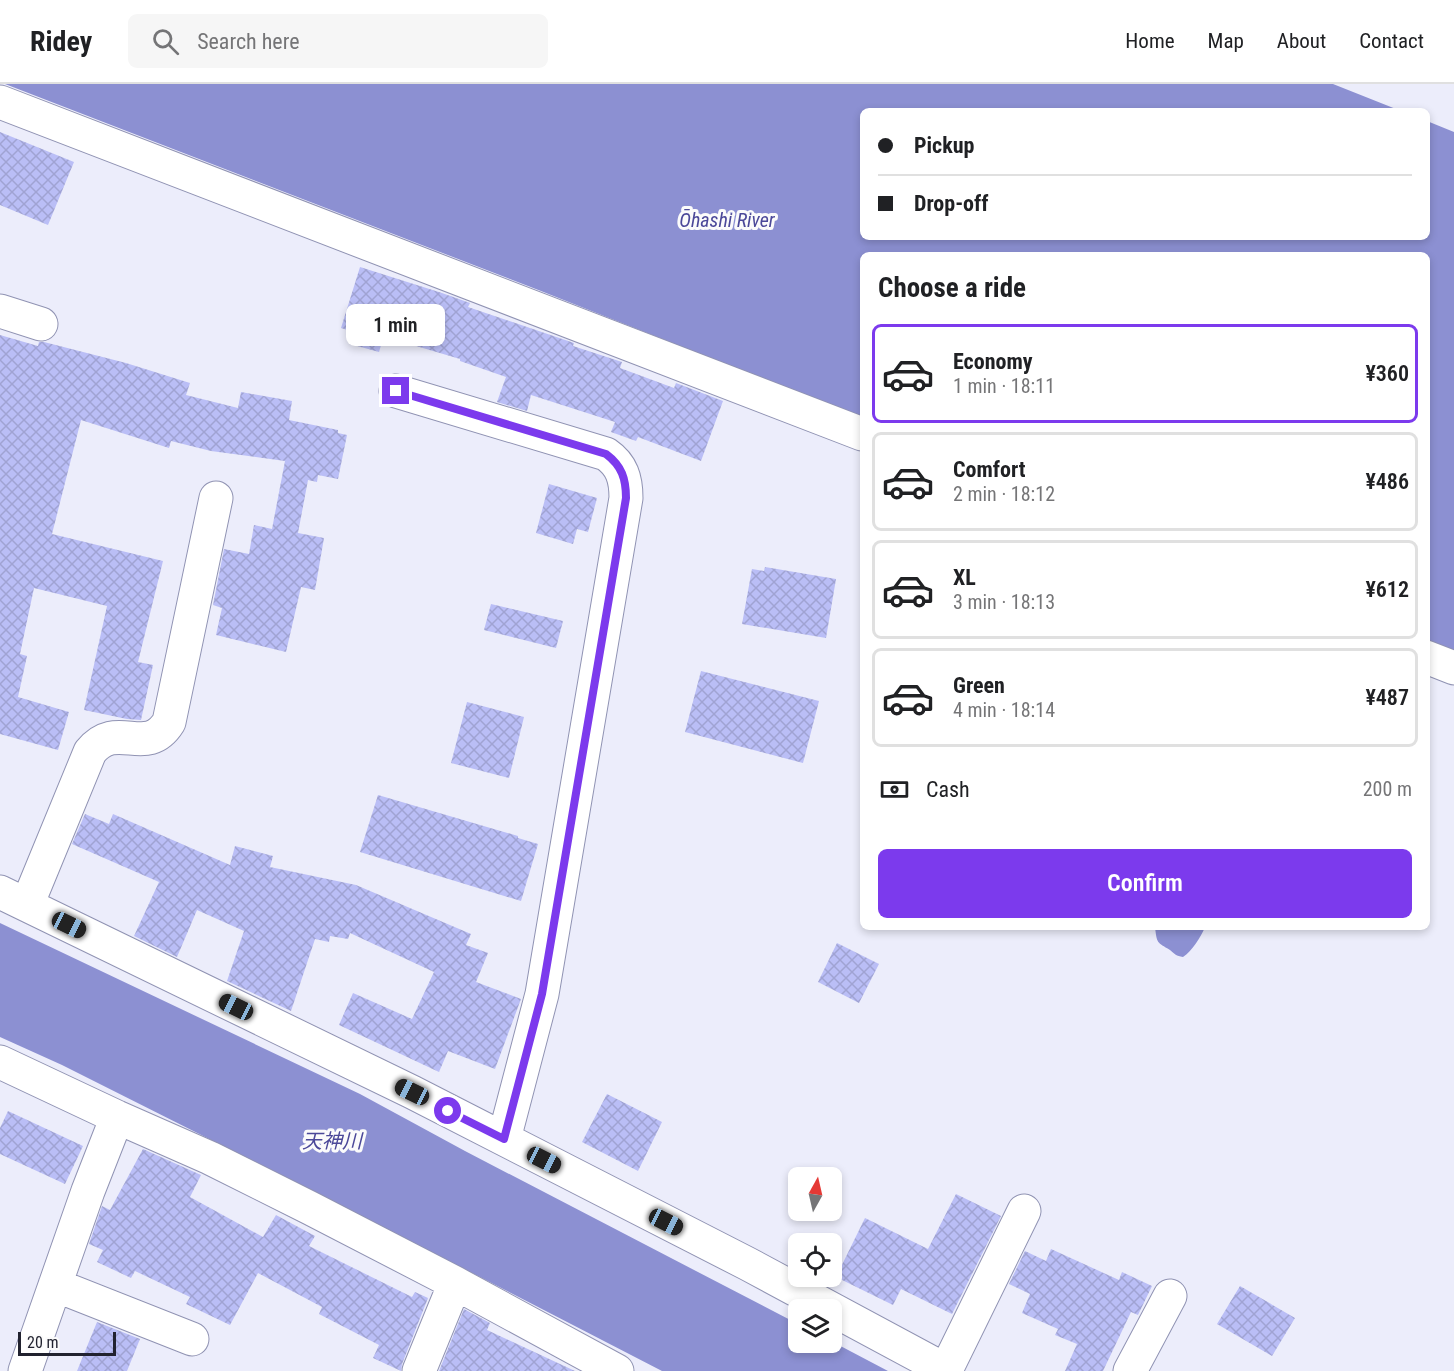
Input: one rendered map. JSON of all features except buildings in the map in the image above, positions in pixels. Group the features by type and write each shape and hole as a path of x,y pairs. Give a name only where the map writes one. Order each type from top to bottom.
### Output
{"street":[{"path":"0,102 860,433"},
{"path":"0,311 41,324"},
{"path":"396,391 606,454 622,470 626,484 626,498 542,994 504,1139"},
{"path":"216,498 169,722 162,732 154,737 141,739 119,736 108,737 98,742 90,752 13,899 359,1066 504,1139 748,1264 946,1371 1024,1211"},
{"path":"1430,659 1454,668"},
{"path":"0,1062 210,1158 455,1283 617,1371"},
{"path":"25,1371 88,1191 117,1117"},
{"path":"419,1371 455,1283"},
{"path":"56,1285 192,1339"},
{"path":"1130,1371 1170,1296"}],"water":[{"name":"Ōhashi River","path":"5,84 1333,84 1393,108 860,108 860,240 1430,240 1430,122 1454,132 1454,659 1430,649 1430,252 860,252 860,417"},
{"name":"天神川","path":"0,923 360,1094 788,1319 788,1353 842,1353 842,1347 888,1371 662,1371 319,1194 62,1065 0,1037"},
{"path":"1155,930 1204,930 1196,944 1183,957 1176,955 1157,940"}],"route":[{"path":"396,391 606,454 622,470 626,484 626,498 542,994 504,1139 448,1111"}]}
